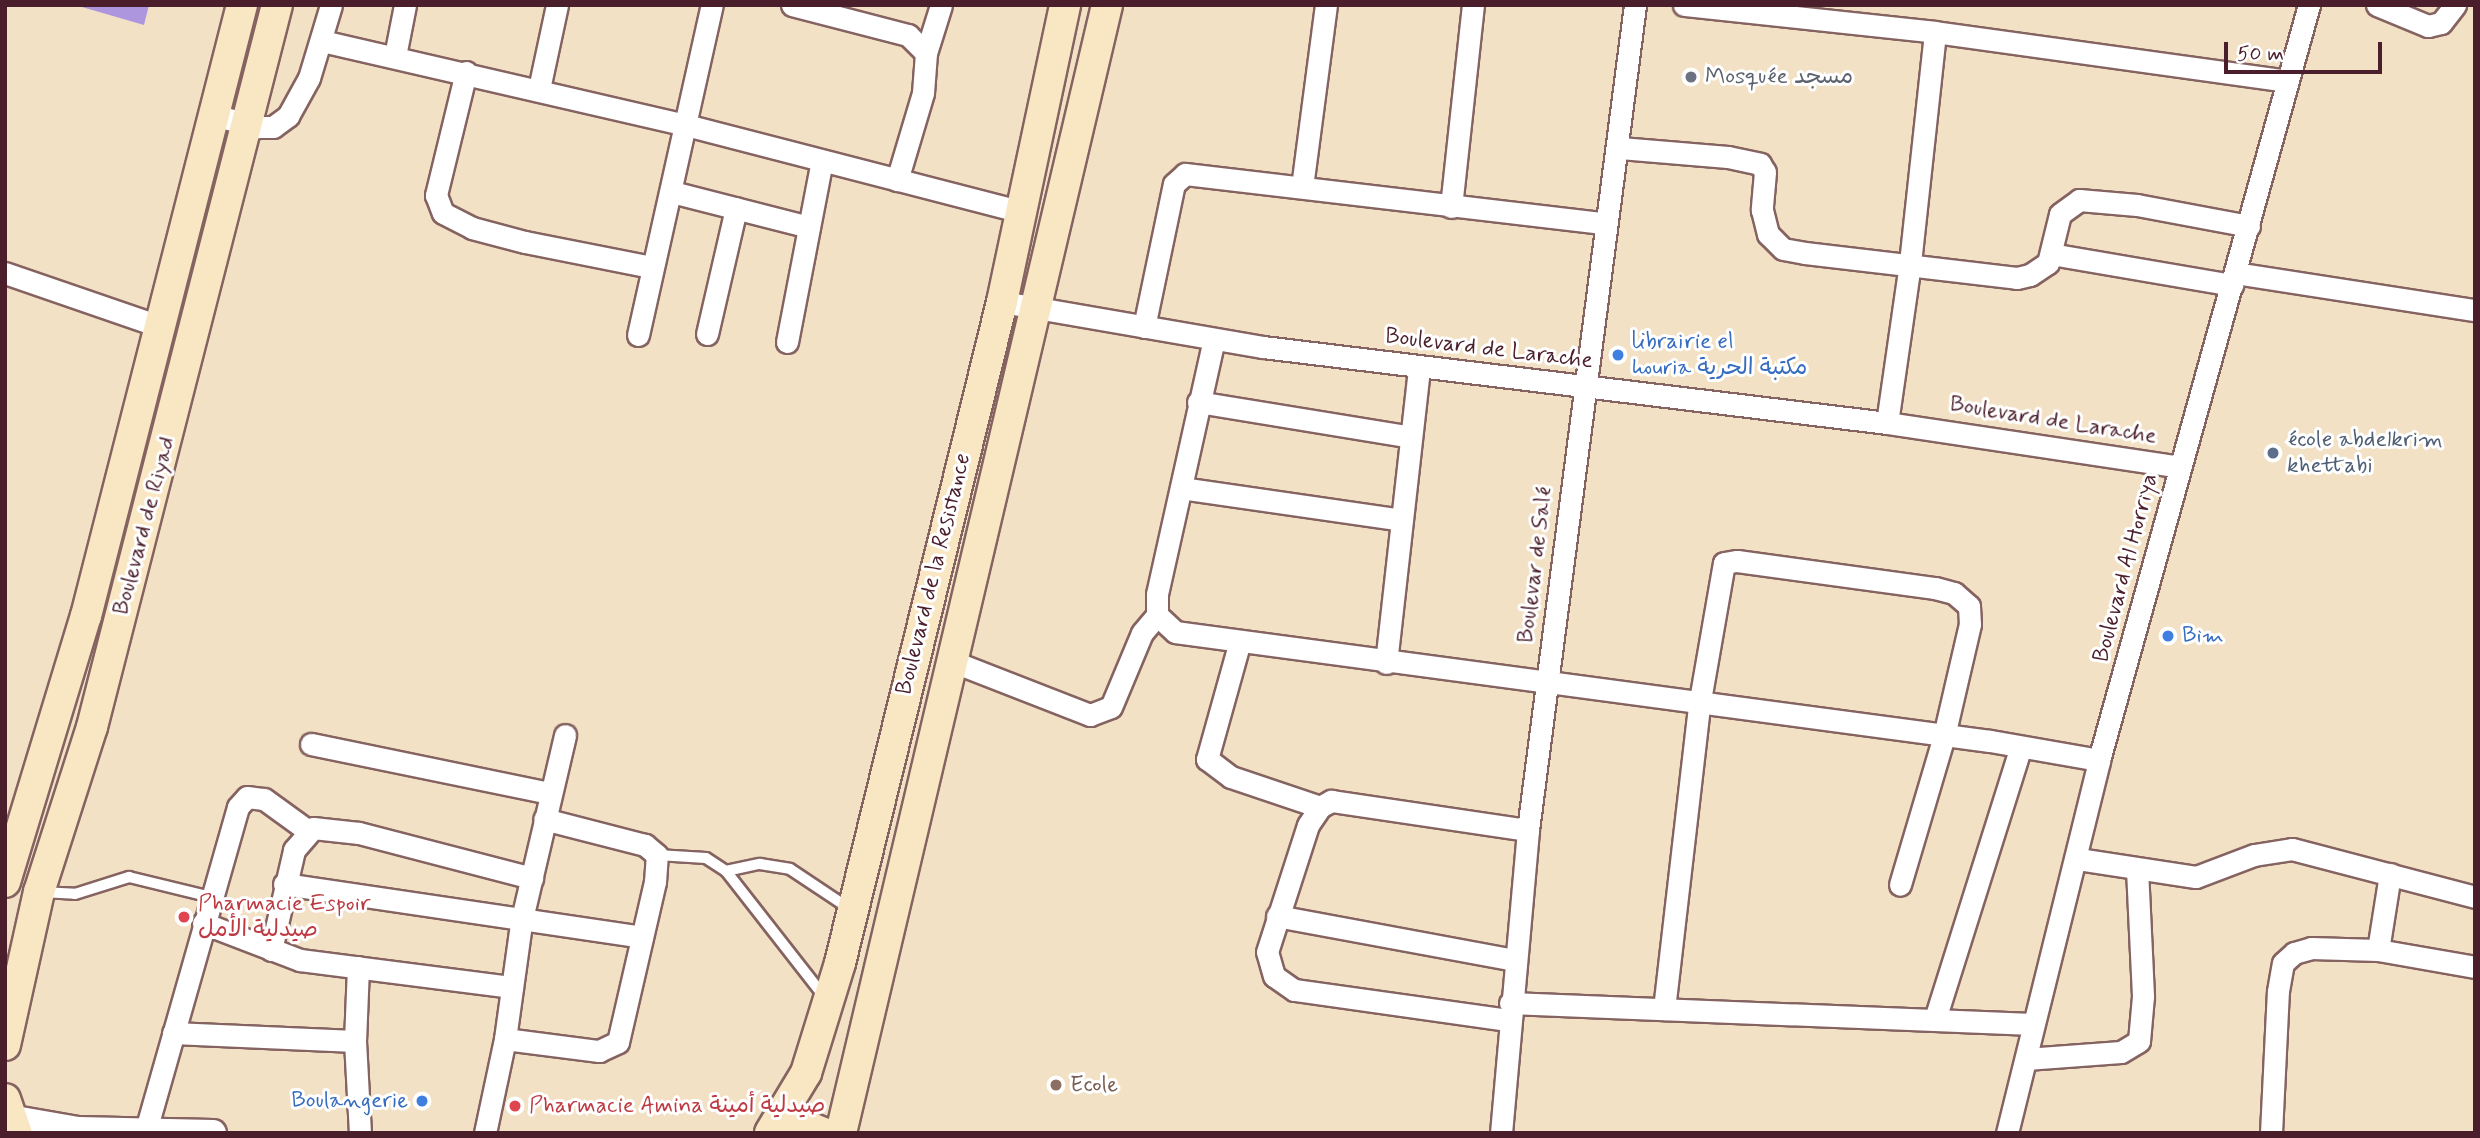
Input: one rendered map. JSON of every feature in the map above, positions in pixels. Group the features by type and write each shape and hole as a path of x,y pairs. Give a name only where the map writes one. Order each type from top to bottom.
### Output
{"main road":[{"name":"Boulevard de Riyad","path":"5,881 86,616 242,5"},
{"name":"Boulevard de Riyad","path":"5,1045 39,892 92,727 250,127 277,5"},
{"name":"Boulevard de la Resistance","path":"771,1132 806,1073 852,911 1002,302 1018,211 1065,5"},
{"name":"Boulevard de la Resistance","path":"841,1133 1107,5"},
{"path":"771,1132 801,1124 823,1133"}],"street":[{"path":"214,115 250,127 274,127 288,116 322,41 331,5"},
{"path":"395,56 405,5"},
{"path":"539,89 557,5"},
{"path":"638,335 651,267 672,192 712,5"},
{"path":"792,5 854,13 908,35 926,53"},
{"path":"897,180 923,93 926,53 942,5"},
{"path":"1302,187 1326,5"},
{"path":"1451,207 1473,5"},
{"name":"Boulevar de Salé","path":"1501,1133 1509,1012 1528,830 1605,223 1620,148 1635,5"},
{"path":"1684,5 1872,15 1935,32 2287,81"},
{"name":"Boulevard Al Horriya","path":"2007,1133 2033,1024 2078,859 2099,760 2309,5"},
{"path":"2377,5 2428,26 2441,23 2455,5"},
{"path":"1886,423 1910,263 1935,32"},
{"path":"322,41 539,89 1018,211"},
{"path":"466,72 436,195 443,212 472,228 525,242 651,267"},
{"path":"1620,148 1754,162 1765,172 1764,223 1774,243 1783,249 2017,278 2040,270 2051,254 2060,214 2079,200 2137,205 2249,226"},
{"path":"787,342 822,160"},
{"path":"1144,327 1174,184 1180,177 1194,174 1451,207 1605,223"},
{"path":"672,192 809,227"},
{"path":"707,334 736,208"},
{"path":"2051,254 2475,310"},
{"path":"5,273 159,327"},
{"name":"Boulevard de Larache","path":"1002,302 1214,339 1419,368 1886,423 2180,467"},
{"path":"954,662 1090,715 1111,707 1142,633 1157,615 1161,565 1214,339"},
{"path":"1386,663 1419,368"},
{"path":"1198,402 1412,437"},
{"path":"1181,488 1402,520"},
{"path":"1664,1009 1699,706 1720,570 1724,563 1737,561 1935,588 1963,598 1971,614 1970,624 1944,736 1900,885"},
{"path":"1157,615 1175,632 1699,706 1944,736 2099,760"},
{"path":"1240,641 1208,759 1231,777 1320,807 1341,800 1528,830"},
{"path":"485,1133 505,1039 522,923 565,735"},
{"path":"311,744 550,793"},
{"path":"1935,1018 2021,747"},
{"path":"146,1130 203,923 242,801 253,796 264,799 307,830 359,833 532,878"},
{"path":"1320,807 1308,825 1277,916 1268,962 1286,987 1334,998 1509,1012 1664,1009 2033,1024"},
{"path":"505,1039 585,1050 612,1048 618,1042 657,855 645,845 544,819"},
{"path":"271,950 284,884 294,850 307,830"},
{"path":"2078,859 2137,871 2196,877 2254,855 2292,849 2475,897"},
{"path":"2026,1059 2121,1052 2139,1041 2143,996 2137,871"},
{"path":"2378,950 2390,874"},
{"path":"284,884 522,923 642,937"},
{"path":"1277,916 1514,960"},
{"path":"203,923 300,960 512,987"},
{"path":"2271,1133 2283,963 2311,948 2378,950 2475,967"},
{"path":"358,967 355,1041 360,1133"},
{"path":"173,1033 355,1041"},
{"path":"12,1117 78,1130 213,1133"}],"lane":[{"path":"657,855 706,858 726,871 828,1001"},
{"path":"726,871 746,864 790,869 852,911"},
{"path":"39,892 58,897 129,877 211,897"}],"building":[{"path":"75,5 149,5 144,25"}],"place":[{"name":"Mosquée مسجد","path":"1691,77"},
{"name":"librairie el houria مكتبة الحرية","path":"1618,355"},
{"name":"école abdelkrim khettabi","path":"2273,453"},
{"name":"Bim","path":"2168,636"},
{"name":"Pharmacie Espoir صيدلية الأمل","path":"184,917"},
{"name":"Ecole","path":"1056,1085"},
{"name":"Boulangerie","path":"422,1101"},
{"name":"Pharmacie Amina صيدلية أمينة","path":"515,1106"}]}
